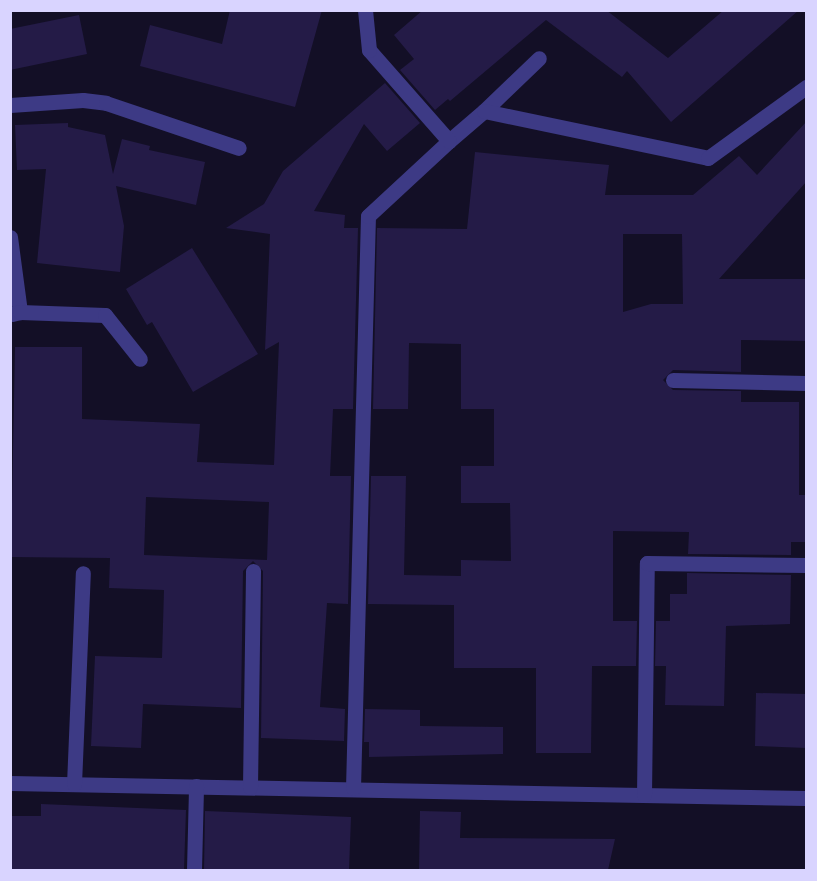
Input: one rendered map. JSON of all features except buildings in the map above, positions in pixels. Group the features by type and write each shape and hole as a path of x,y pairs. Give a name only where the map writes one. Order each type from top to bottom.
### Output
{"street":[{"path":"365,10 369,50 449,141"},
{"path":"353,788 368,216 539,58"},
{"path":"484,111 708,158 807,87"},
{"path":"10,105 83,100 106,103 239,148"},
{"path":"10,237 15,314 105,315 140,359"},
{"path":"673,380 807,383"},
{"path":"644,795 648,563 807,565"},
{"path":"250,787 253,571"},
{"path":"74,784 83,573"},
{"path":"10,783 807,798"},
{"path":"194,870 196,786"}]}
